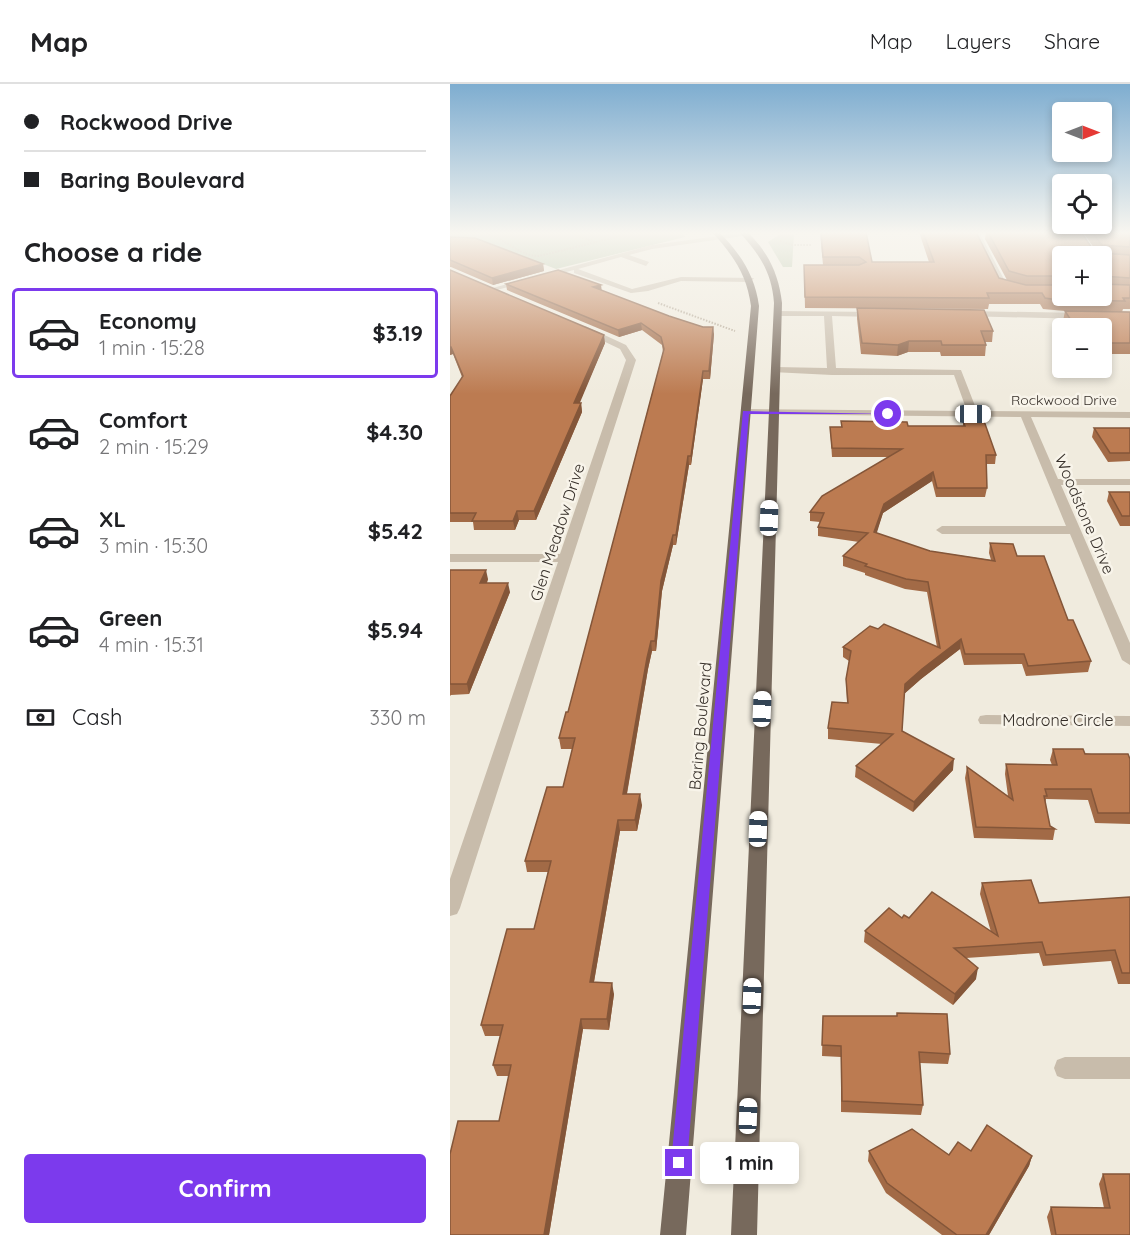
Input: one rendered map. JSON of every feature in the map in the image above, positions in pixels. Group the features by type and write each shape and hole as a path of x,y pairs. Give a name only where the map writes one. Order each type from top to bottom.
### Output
{"main road":[{"name":"Baring Boulevard","path":"673,1235 746,412 754,306 752,286"},
{"path":"744,1235 778,313 776,286"}],"street":[{"path":"488,286 513,297"},
{"path":"617,286 631,291 659,286"},
{"path":"1006,286 1025,291"},
{"path":"778,313 884,314"},
{"path":"828,313 832,372"},
{"path":"952,314 1096,316"},
{"name":"Glen Meadow Drive","path":"450,908 631,360 623,347 574,324"},
{"path":"775,370 958,372 973,414"},
{"name":"Rockwood Drive","path":"746,412 1130,415"},
{"name":"Woodstone Drive","path":"1025,415 1074,530 1125,636 1130,660"},
{"path":"1054,482 1130,482"},
{"path":"942,530 1074,530"},
{"path":"450,558 566,558"},
{"name":"Madrone Circle","path":"986,720 1130,721"},
{"path":"1065,1068 1130,1068"}],"path":[{"path":"655,301 742,333"}],"building":[{"path":"450,286 487,286 604,335 574,403 581,403 534,511 517,511 513,521 472,521 476,513 450,513 450,396 463,376 450,347"},
{"path":"510,286 598,286 593,287 669,316 703,327 713,327 709,371 703,371 691,456 688,456 676,535 673,535 661,581 655,641 651,641 647,658 623,794 640,794 635,820 618,820 590,982 612,983 607,1019 581,1019 544,1235 450,1235 450,1154 458,1121 499,1121 511,1065 493,1065 503,1025 481,1025 507,929 534,929 551,861 525,861 547,787 563,787 575,738 559,738 566,712 568,712 664,349 661,337 641,323 618,330"},
{"path":"805,286 1052,286 1052,299 1045,298 1042,293 987,293 989,298 805,297"},
{"path":"1112,286 1130,286 1130,298 1123,298 1125,301 1112,301"},
{"path":"857,308 984,310 993,331 981,331 986,345 942,345 941,341 909,341 898,345 862,343"},
{"path":"1065,311 1130,312 1130,343 1112,343 1112,318 1070,318"},
{"path":"841,421 907,422 908,426 965,426 963,421 984,421 996,455 986,455 987,488 937,488 933,472 884,504 874,532 930,551 995,561 990,543 1013,544 1017,556 1044,556 1068,620 1073,620 1091,661 1028,666 1024,654 965,654 961,639 922,669 905,684 902,731 954,759 914,802 856,766 893,734 828,728 832,702 848,703 846,679 851,651 843,647 870,626 878,629 884,624 940,648 928,582 906,579 865,566 867,564 843,556 868,533 818,527 824,513 810,512 822,496 902,449 832,448 830,427 842,427"},
{"path":"1094,428 1130,428 1130,453 1110,453"},
{"path":"1109,492 1130,492 1130,516 1122,516"},
{"path":"450,570 486,570 480,583 508,583 467,684 450,684"},
{"path":"1053,749 1083,749 1085,754 1128,754 1130,759 1130,813 1098,813 1091,789 1045,789 1047,796 1044,796 1050,826 1055,829 976,827 967,767 1013,800 1006,764 1057,765"},
{"path":"1031,880 1039,903 1130,897 1130,973 1122,973 1115,950 1046,955 1042,942 954,948 978,968 955,994 865,931 889,908 902,918 904,915 909,918 932,892 998,936 982,883"},
{"path":"897,1013 947,1014 950,1054 919,1052 923,1105 842,1101 841,1046 822,1045 823,1016 897,1016"},
{"path":"987,1125 1032,1156 986,1235 957,1235 887,1183 869,1151 912,1129 949,1155 958,1142 971,1151"},
{"path":"1103,1174 1130,1174 1130,1235 1056,1235 1051,1207 1110,1208"}],"route":[{"path":"679,1163 746,412 888,414"}]}
